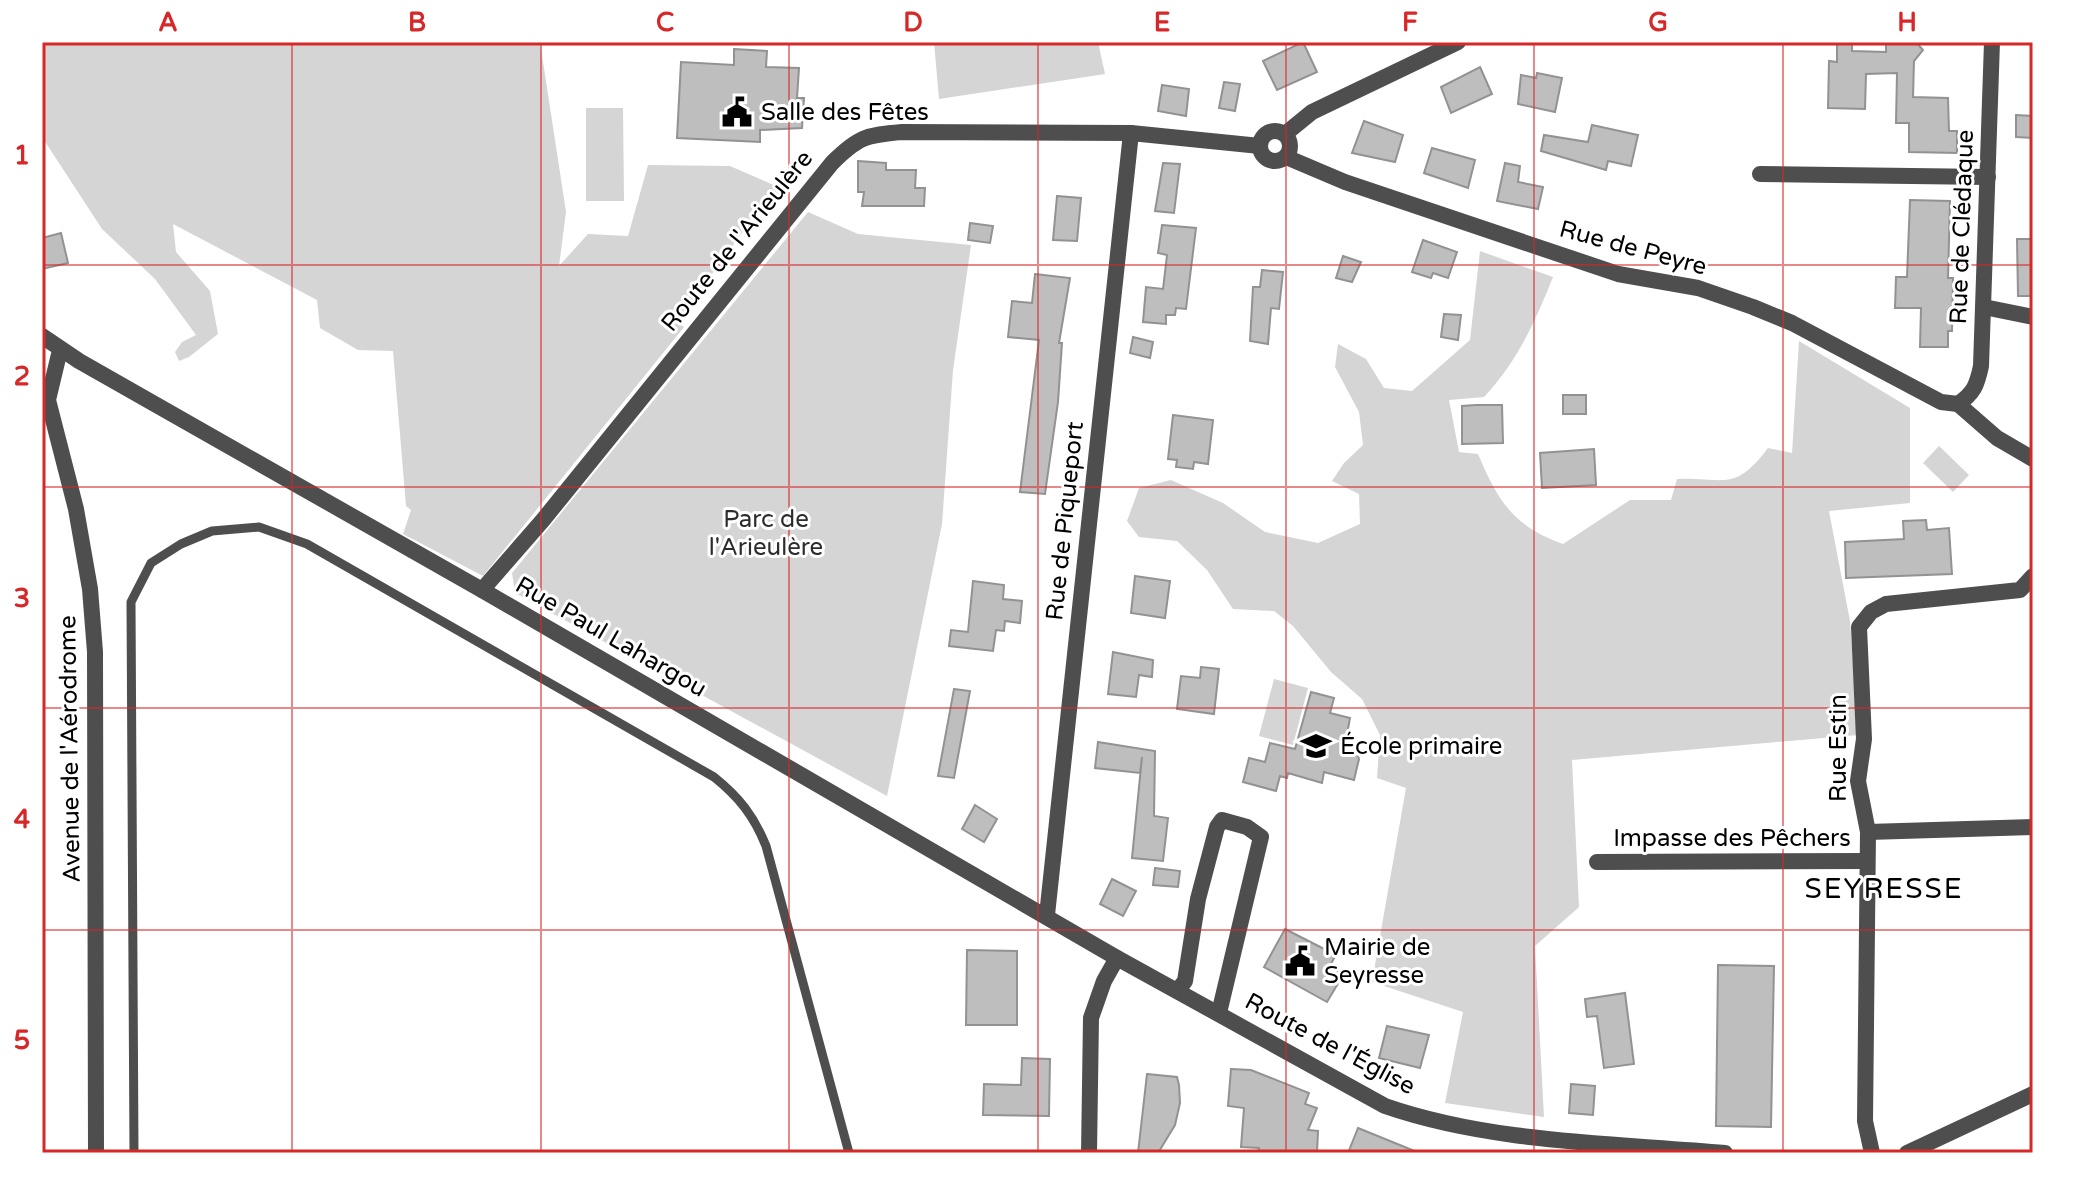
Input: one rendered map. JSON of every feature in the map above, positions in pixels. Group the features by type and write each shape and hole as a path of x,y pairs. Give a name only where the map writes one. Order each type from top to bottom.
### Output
{"street":[{"path":"1260,146 1269,132 1285,134 1312,112 1458,42"},
{"name":"Rue de Clédaque","path":"1958,404 1977,385 1984,307 1992,42"},
{"name":"Route de l'Arieulère","path":"482,590 543,520 832,163 854,141 869,134 902,132 1131,133"},
{"name":"Rue de Peyre","path":"1131,133 1260,146 1261,153 1273,162 1286,157 1345,182 1618,274 1698,288 1792,323 1931,398 1950,405 1958,404"},
{"name":"Rue de Piqueport","path":"1047,915 1131,133"},
{"path":"1285,134 1290,141 1286,157"},
{"path":"1760,174 1988,177"},
{"path":"1984,307 2033,317"},
{"name":"Rue Paul Lahargou","path":"42,336 79,361 482,590 1117,958"},
{"name":"Avenue de l'Aérodrome","path":"60,350 48,400 76,509 90,589 95,652 96,1153"},
{"path":"1958,404 1997,438 2033,459"},
{"name":"Rue Estin","path":"1872,1153 1865,1121 1868,832 1858,781 1864,739 1859,627 1871,612 1886,604 2020,590 2033,576"},
{"path":"1178,990 1185,981 1198,899 1217,827 1222,820 1247,827 1261,837 1219,1013"},
{"path":"1868,832 2033,827"},
{"name":"Impasse des Pêchers","path":"1597,862 1867,861"},
{"path":"1089,1153 1091,1018 1104,981 1117,958"},
{"name":"Route de l'Église","path":"1117,958 1385,1106 1419,1117 1499,1131 1725,1153"},
{"path":"1907,1153 2033,1094"}],"lane":[{"path":"134,1153 131,602 151,563 181,544 229,527 259,527 307,544 714,777 736,795 755,818 766,846 849,1153"}],"green space":[{"path":"42,42 540,42 566,212 559,266 588,234 628,236 648,165 730,166 783,189 783,197 769,213 758,211 677,322 684,327 483,576 403,534 411,510 406,506 393,351 358,350 320,328 317,300 173,224 176,252 210,291 218,334 189,357 179,361 175,352 182,342 196,335 155,279 102,229 42,137"},
{"path":"934,42 1098,42 1105,74 939,99"},
{"path":"586,108 623,108 624,201 586,201"},
{"name":"Parc de l'Arieulère","path":"808,212 858,234 971,245 953,370 942,524 887,796 515,593 512,573"},
{"path":"1480,251 1553,277 1524,341 1496,384 1484,397 1449,400 1459,452 1478,454 1500,498 1519,520 1563,544 1630,500 1671,500 1677,479 1728,480 1746,472 1768,448 1792,453 1799,341 1910,408 1910,503 1829,511 1850,621 1858,735 1572,760 1579,907 1535,946 1544,1117 1445,1103 1463,1012 1372,982 1406,788 1377,778 1380,735 1362,699 1331,672 1293,626 1274,611 1233,609 1207,570 1177,541 1139,537 1127,521 1139,488 1171,480 1223,503 1265,532 1318,543 1360,524 1359,494 1332,481 1344,463 1363,445 1359,412 1335,367 1338,344 1366,359 1384,388 1412,391 1470,340"},
{"path":"1939,446 1969,475 1953,492 1923,463"},
{"path":"1274,679 1308,688 1293,745 1259,736"}],"building":[{"path":"1303,42 1317,72 1277,90 1263,61"},
{"path":"1837,42 1852,42 1852,51 1886,52 1886,42 1916,42 1923,50 1914,61 1913,97 1948,98 1949,131 1957,131 1957,153 1909,152 1909,123 1896,123 1897,73 1866,74 1865,109 1828,108 1829,61 1837,62"},
{"name":"Salle des Fêtes","path":"734,49 767,51 766,67 799,68 797,98 804,98 802,128 760,130 760,142 677,138 681,62 734,65"},
{"path":"1480,67 1492,94 1451,113 1441,87"},
{"path":"1537,73 1562,78 1555,112 1518,104 1521,75 1536,78"},
{"path":"1224,82 1240,84 1235,111 1219,108"},
{"path":"1162,85 1189,89 1186,116 1158,111"},
{"path":"2016,115 2033,116 2033,138 2016,137"},
{"path":"1364,121 1403,135 1395,162 1352,153"},
{"path":"1592,125 1638,135 1631,166 1608,161 1606,170 1541,151 1544,135 1588,142"},
{"path":"1432,148 1475,160 1468,188 1424,173"},
{"path":"858,161 886,163 886,170 916,170 915,188 925,188 924,206 862,206 864,192 858,192"},
{"path":"1163,163 1180,164 1174,213 1155,211"},
{"path":"1505,163 1520,166 1518,182 1543,187 1538,209 1497,201"},
{"path":"1057,196 1081,198 1077,241 1053,240"},
{"path":"1910,200 1950,201 1948,278 1953,278 1952,331 1948,331 1948,347 1920,347 1921,308 1895,308 1896,277 1907,277"},
{"path":"970,223 993,226 990,243 968,240"},
{"path":"1162,225 1196,228 1186,309 1176,308 1175,315 1166,315 1166,324 1143,322 1146,287 1163,289 1167,255 1158,253"},
{"path":"61,233 68,263 42,269 42,238"},
{"path":"2017,239 2033,239 2033,296 2018,296"},
{"path":"1423,240 1457,252 1448,278 1433,273 1431,278 1412,272"},
{"path":"1343,256 1361,262 1352,282 1336,278"},
{"path":"1262,270 1283,272 1279,309 1271,308 1268,344 1250,341 1253,287 1260,287"},
{"path":"1035,274 1070,278 1059,343 1062,343 1058,402 1045,494 1020,492 1039,340 1008,337 1012,301 1032,303"},
{"path":"1444,314 1461,315 1458,340 1441,337"},
{"path":"1133,337 1153,342 1150,358 1130,353"},
{"path":"1563,395 1586,395 1586,414 1563,414"},
{"path":"1502,405 1503,443 1462,444 1462,406"},
{"path":"1173,415 1213,420 1208,464 1194,462 1193,469 1176,467 1177,460 1168,459"},
{"path":"1594,449 1596,485 1542,488 1540,453"},
{"path":"1926,520 1927,530 1949,528 1952,574 1846,578 1845,542 1904,539 1903,521"},
{"path":"1135,576 1170,581 1165,618 1131,613"},
{"path":"973,581 1004,585 1003,599 1022,601 1020,623 1005,621 1004,631 996,630 993,651 949,646 951,630 968,632"},
{"path":"1113,652 1153,660 1152,677 1139,675 1136,697 1108,694"},
{"path":"1201,667 1219,669 1214,714 1177,709 1181,676 1200,678"},
{"path":"954,689 970,691 954,778 938,776"},
{"path":"1311,692 1334,698 1330,713 1350,718 1348,729 1359,759 1354,780 1324,772 1322,783 1288,773 1287,778 1280,776 1276,791 1243,782 1249,758 1265,762 1270,743 1295,749"},
{"path":"1098,742 1155,751 1154,816 1168,818 1163,861 1132,858 1142,757 1140,773 1095,768"},
{"path":"975,805 997,819 984,842 962,829"},
{"path":"1155,868 1180,871 1178,887 1153,885"},
{"path":"1112,879 1136,891 1123,916 1100,904"},
{"name":"Mairie de Seyresse","path":"1285,929 1336,955 1329,967 1343,975 1327,1002 1264,967"},
{"path":"967,950 1017,951 1017,1025 966,1025"},
{"path":"1718,965 1774,966 1771,1127 1716,1126"},
{"path":"1625,993 1634,1064 1604,1068 1597,1016 1587,1017 1585,999"},
{"path":"1387,1026 1429,1035 1420,1068 1379,1058"},
{"path":"1022,1058 1050,1059 1049,1116 983,1115 984,1084 1021,1085"},
{"path":"1231,1069 1251,1070 1309,1093 1305,1104 1317,1108 1308,1130 1318,1131 1317,1153 1258,1153 1259,1148 1241,1147 1244,1108 1228,1106"},
{"path":"1147,1074 1177,1077 1179,1085 1180,1103 1175,1125 1158,1153 1138,1153"},
{"path":"1571,1084 1595,1086 1593,1115 1569,1113"},
{"path":"1358,1128 1417,1152 1417,1153 1348,1153"}],"place":[{"name":"Salle des Fêtes","path":"737,112"},
{"name":"École primaire","path":"1316,746"},
{"name":"Mairie de Seyresse","path":"1300,961"}],"district":[{"name":"SEYRESSE","path":"1884,889"}]}
